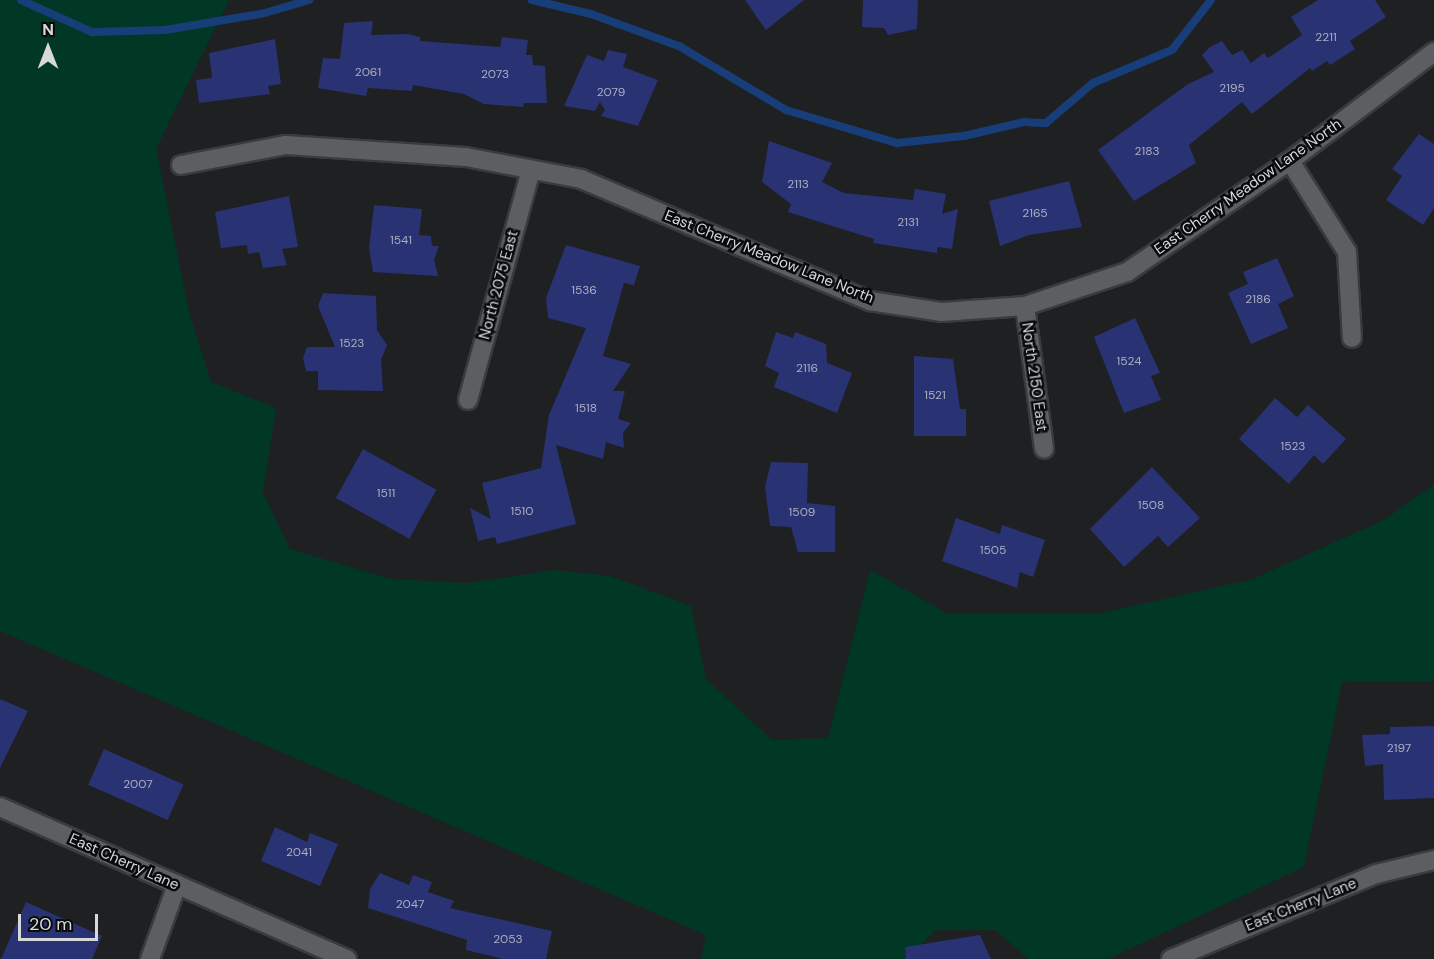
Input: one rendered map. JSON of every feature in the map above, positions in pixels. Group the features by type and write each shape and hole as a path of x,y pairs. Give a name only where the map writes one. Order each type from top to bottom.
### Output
{"street":[{"name":"East Cherry Meadow Lane North","path":"181,165 286,145 466,157 581,179 870,301 942,312 1025,306 1127,272 1290,161 1434,52"},
{"path":"1290,161 1347,252 1352,338"},
{"name":"North 2075 East","path":"468,400 531,170"},
{"name":"North 2150 East","path":"1025,306 1044,449"},
{"name":"East Cherry Lane","path":"0,807 347,959"},
{"name":"East Cherry Lane","path":"1171,959 1376,874 1434,860"},
{"path":"150,959 177,885"}],"green space":[{"path":"0,0 229,0 156,149 189,312 211,382 276,408 263,493 290,549 391,579 467,583 555,570 610,576 691,606 706,679 772,740 828,738 870,570 948,614 1097,614 1253,579 1384,520 1434,484 1434,681 1342,682 1304,867 1108,959 1028,959 996,930 935,930 909,959 701,959 706,935 0,631"}],"building":[{"path":"745,0 804,0 766,30"},
{"path":"863,0 918,0 917,29 888,35 884,28 862,27"},
{"path":"1318,0 1375,0 1386,17 1350,41 1355,49 1330,65 1327,61 1312,71 1310,68 1252,114 1242,102 1189,145 1196,163 1134,201 1098,150 1188,84 1214,72 1202,55 1210,47 1222,41 1232,55 1242,50 1251,63 1264,53 1268,58 1302,35 1291,17"},
{"path":"373,21 371,35 408,34 420,37 420,41 500,47 502,37 528,40 526,55 532,55 533,65 545,66 547,103 524,103 523,107 484,104 464,94 413,85 412,91 368,88 366,96 318,88 323,58 340,59 344,23"},
{"path":"275,39 281,84 268,86 270,94 199,103 196,80 212,78 209,53"},
{"path":"608,50 627,54 623,67 658,80 638,126 601,116 605,110 600,102 595,111 564,106 587,55 604,61"},
{"path":"1419,134 1434,144 1434,208 1423,225 1386,200 1402,176 1392,169"},
{"path":"769,141 832,163 822,182 844,193 913,200 915,189 946,194 942,214 958,209 952,249 937,247 937,253 873,243 874,239 788,212 791,204 762,182"},
{"path":"1069,181 1082,227 1029,235 1000,246 989,201"},
{"path":"289,196 298,247 282,249 287,265 263,268 259,252 248,254 247,245 221,248 215,212"},
{"path":"374,205 422,209 419,235 431,236 432,246 439,246 434,260 438,276 373,272 369,248"},
{"path":"566,245 640,266 634,285 624,283 603,356 631,364 613,391 625,391 618,419 631,423 623,433 624,448 606,442 603,459 556,445 576,524 497,544 495,537 478,541 470,508 491,519 482,483 541,468 549,415 586,328 548,318 546,298"},
{"path":"1277,258 1294,296 1278,304 1288,328 1251,344 1228,293 1248,284 1243,272"},
{"path":"323,293 376,296 377,330 387,345 381,360 383,391 318,390 318,371 306,371 303,358 307,347 335,347 318,306"},
{"path":"1135,318 1160,373 1151,376 1161,400 1124,413 1094,337"},
{"path":"776,332 793,338 795,332 826,344 827,363 852,373 837,413 774,387 779,373 765,366"},
{"path":"914,356 953,359 960,409 966,409 966,436 914,436"},
{"path":"1275,398 1297,417 1308,405 1346,439 1323,464 1314,455 1289,484 1239,439"},
{"path":"363,449 436,490 409,539 336,498"},
{"path":"771,462 808,463 807,503 835,506 835,552 798,552 791,527 770,526 765,487"},
{"path":"1152,467 1200,518 1168,547 1158,536 1124,567 1090,529"},
{"path":"956,518 1000,534 1002,525 1045,540 1033,577 1020,572 1017,588 942,561"},
{"path":"0,699 28,711 0,768"},
{"path":"1434,726 1434,798 1384,800 1383,764 1365,766 1362,735 1390,734 1390,727"},
{"path":"104,749 183,784 168,820 88,785"},
{"path":"275,827 307,842 310,833 338,844 320,886 261,861"},
{"path":"380,873 409,885 413,875 432,882 428,892 454,901 450,908 552,931 546,959 503,959 466,950 467,940 368,908 370,889"},
{"path":"26,902 102,936 92,959 1,959"},
{"path":"980,935 991,959 906,959 905,947"}],"waterway":[{"path":"21,0 92,32 165,30 265,13 309,0"},
{"path":"532,0 591,14 679,46 786,110 897,143 964,136 1024,122 1046,123 1093,83 1172,50 1211,0"}]}
